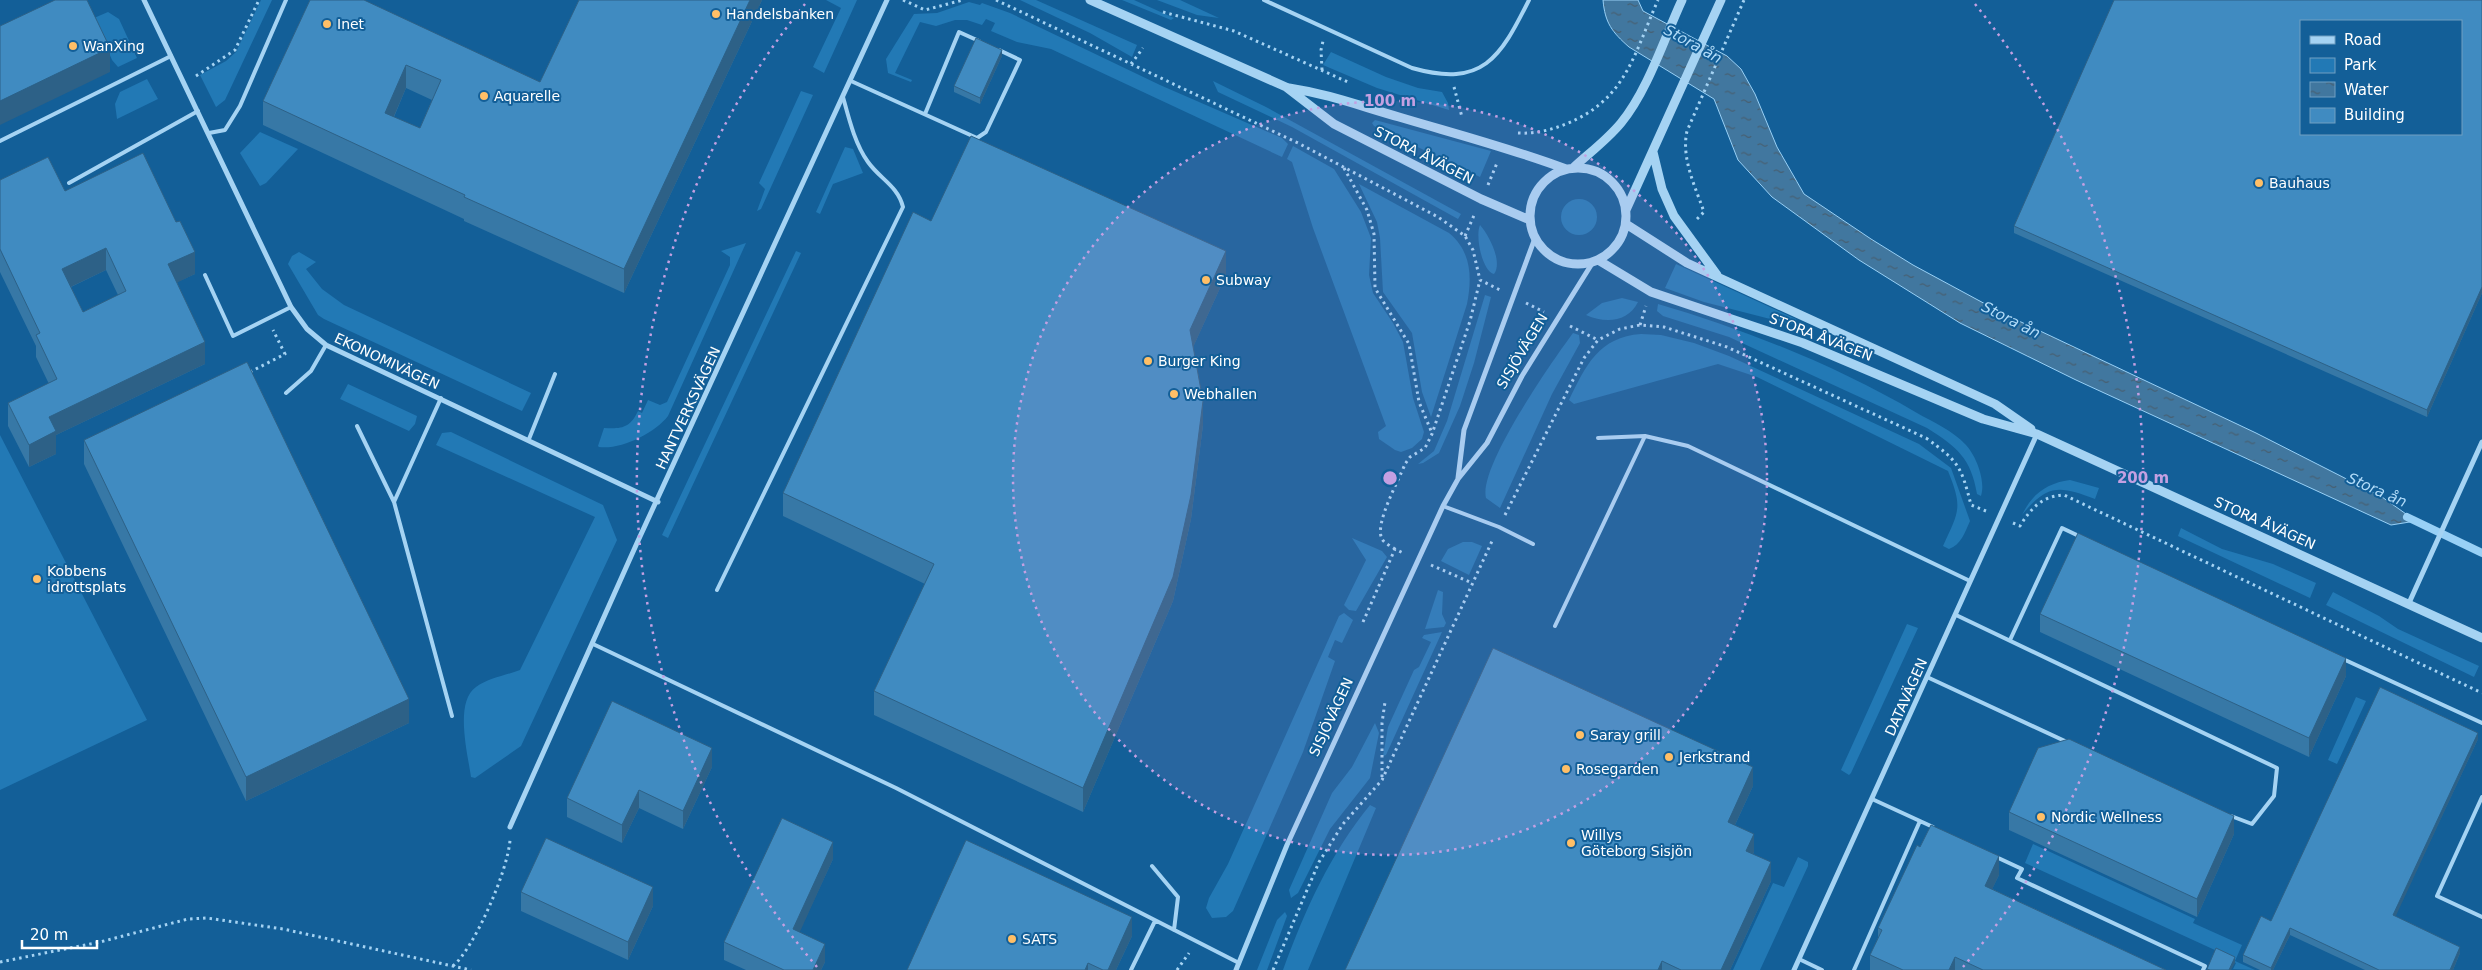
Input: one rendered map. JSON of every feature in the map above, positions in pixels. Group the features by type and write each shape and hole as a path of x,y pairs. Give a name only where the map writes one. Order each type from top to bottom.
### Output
{"street":[{"name":"EKONOMIVÄGEN","path":"144,0 291,306 307,329 326,345 529,439 658,502"},
{"name":"HANTVERKSVÄGEN","path":"510,827 887,0"},
{"name":"STORA ÅVÄGEN","path":"1090,0 1286,87 1334,124 1481,199 1530,220"},
{"path":"1595,261 1582,264 1560,260 1550,255 1535,238 1530,220 1530,209 1539,188 1551,176 1569,169 1619,125 1636,100 1682,0"},
{"path":"1626,211 1721,0"},
{"name":"STORA ÅVÄGEN","path":"1286,87 1325,94 1397,117 1504,146 1569,169 1589,169 1604,175 1619,190 1626,211 1626,224 1619,242 1606,255 1595,261"},
{"name":"STORA ÅVÄGEN","path":"1653,152 1662,189 1674,216 1719,277"},
{"name":"STORA ÅVÄGEN","path":"1626,224 1687,263 1995,404 2037,434"},
{"name":"SISJÖVÄGEN","path":"1458,479 1464,430 1535,238"},
{"name":"STORA ÅVÄGEN","path":"1595,261 1651,292 1803,343 1984,419 2037,434 2482,638"},
{"name":"SISJÖVÄGEN","path":"1236,970 1287,844 1443,506 1458,479 1487,443 1522,376 1595,261"},
{"name":"DATAVÄGEN","path":"1794,970 2037,434"},
{"path":"2409,603 2482,442"}],"lane":[{"path":"209,133 225,130 240,106 286,0"},
{"path":"1264,0 1412,68 1434,74 1468,73 1487,64 1504,47 1529,0"},
{"path":"925,114 960,32 985,44"},
{"path":"850,81 977,138 986,132 1020,60 994,48"},
{"path":"0,142 171,56"},
{"path":"717,590 903,207 901,197 890,183 877,174 867,161 852,130 843,98"},
{"path":"69,183 198,111"},
{"path":"205,275 233,336 291,306"},
{"path":"286,393 311,371 326,345"},
{"path":"529,439 554,374"},
{"path":"394,502 441,398"},
{"path":"357,426 394,502 452,716"},
{"path":"1598,438 1645,436 1688,446 1970,580"},
{"path":"1555,626 1645,436"},
{"path":"1443,506 1533,544"},
{"path":"2010,640 2062,528 2089,541"},
{"path":"1956,615 2278,768 2274,796 2252,824 2226,814"},
{"path":"593,644 896,788 1238,963"},
{"path":"2339,657 2482,723"},
{"path":"1928,677 2070,744"},
{"path":"2482,796 2437,896 2482,916"},
{"path":"1872,799 1937,829"},
{"path":"1854,970 1920,821"},
{"path":"1988,853 2022,869 2017,878 2205,966 2203,970"},
{"path":"1152,866 1178,897 1174,930"},
{"path":"1131,970 1155,921"},
{"path":"1799,959 1822,970"}],"path":[{"path":"184,84 235,50 259,0"},
{"path":"904,0 925,10 963,0"},
{"path":"996,0 1298,143 1438,217 1465,236 1473,250 1480,280 1470,321 1432,434 1424,448 1410,457 1405,464 1382,520 1380,533 1383,541 1395,549"},
{"path":"1634,57 1658,0"},
{"path":"1700,97 1744,0"},
{"path":"1158,10 1234,31 1354,84"},
{"path":"1322,70 1321,50 1326,29"},
{"path":"1131,64 1143,48"},
{"path":"1296,65 1299,60"},
{"path":"1450,74 1463,120 1454,117"},
{"path":"1343,167 1367,210 1374,234 1375,288 1409,344 1419,402 1432,434"},
{"path":"1480,280 1598,340"},
{"path":"242,376 285,354 267,319"},
{"path":"1273,970 1319,862 1343,824 1382,780 1498,528 1576,372 1598,340 1620,330 1640,325 1664,327 1727,347 1926,438 1952,456 1959,467 1971,504 1999,517 2020,526 2038,502 2052,496 2064,495 2482,693"},
{"path":"1382,780 1382,723 1385,702"},
{"path":"452,966 463,957 472,941 504,870 510,848 510,827"},
{"path":"0,962 100,942 188,919 207,918 283,929 471,970"},
{"path":"1177,970 1196,942"}],"green space":[{"path":"261,0 272,0 225,100 216,107 200,75 226,61 236,52"},
{"path":"826,0 857,0 824,73 813,67 841,8"},
{"path":"1020,0 1036,0 1137,45 1132,57 1090,33"},
{"path":"1122,0 1134,0 1174,18 1171,20"},
{"path":"1157,0 1180,0 1219,18 1197,15"},
{"path":"969,2 980,5 982,3 1010,13 1160,85 1282,138 1288,144 1282,157 1051,49 1017,42 991,31 995,23 986,19 982,25 967,20 955,20 936,26 920,22 895,73 912,80 911,82 888,73 886,59 914,14 937,13"},
{"path":"108,12 119,19 137,58 118,67 112,60 94,18"},
{"path":"1331,52 1386,77 1418,88 1442,92 1448,103 1449,110 1377,88 1323,65"},
{"path":"147,79 158,99 117,119 115,104 120,92"},
{"path":"1213,81 1266,107 1461,214 1458,219 1292,127 1218,92"},
{"path":"801,91 813,95 761,209 757,211 765,189 759,183"},
{"path":"1375,120 1491,151 1480,177 1374,126 1372,123"},
{"path":"260,132 298,149 266,183 260,186 240,153"},
{"path":"1293,146 1334,169 1361,212 1371,238 1369,275 1373,293 1403,342 1413,398 1424,432 1422,439 1412,448 1401,452 1379,439 1378,432 1386,426 1313,228 1292,162 1287,159"},
{"path":"845,147 853,149 863,173 833,184 820,214 816,212"},
{"path":"1359,184 1449,233 1457,240 1466,257 1470,275 1467,304 1431,417 1422,392 1412,333 1383,292 1380,238 1377,222"},
{"path":"1579,199 1586,200 1592,204 1596,210 1596,224 1592,230 1586,234 1579,235 1572,234 1566,230 1562,224 1561,217 1562,210 1566,204 1572,200"},
{"path":"1480,225 1491,242 1496,256 1497,263 1494,274 1486,267 1481,253 1478,237"},
{"path":"746,243 668,416 655,428 637,439 617,446 599,447 604,428 621,428 625,426 632,421 638,411 642,413 648,400 660,405 667,402 730,265 730,257 721,251"},
{"path":"796,251 801,253 668,538 662,535"},
{"path":"299,252 316,262 306,269 322,289 344,305 531,393 522,411 318,315 288,264 292,256"},
{"path":"1676,264 1796,319 1797,323 1790,324 1704,302 1665,288"},
{"path":"1485,295 1491,297 1474,363 1460,406 1439,453 1418,464 1434,451 1447,421"},
{"path":"1622,298 1638,302 1634,309 1622,317 1601,320 1586,315 1602,303"},
{"path":"1658,304 1725,325 1791,351 1887,396 1943,427 1960,439 1973,455 1981,476 1981,496 1977,494 1971,471 1961,455 1947,441 1927,428 1729,337 1663,316 1657,311"},
{"path":"1573,333 1579,335 1580,343 1552,394 1500,508 1486,498 1487,483 1493,463 1519,414"},
{"path":"1641,334 1661,335 1694,343 1729,356 1919,444 1951,468 1970,521 1962,538 1949,549 1943,546 1953,525 1957,509 1956,493 1948,471 1757,377 1718,364 1574,404 1569,400 1588,365 1604,347 1627,336"},
{"path":"348,384 417,416 415,424 409,431 340,399"},
{"path":"451,432 603,505 617,540 521,746 475,778 471,777 464,729 464,716 469,694 486,681 520,670 595,517 436,445 442,433"},
{"name":"Kobbens idrottsplats","path":"0,435 147,720 0,790"},
{"path":"2070,480 2099,488 2095,499 2072,491 2054,490 2039,497 2022,515 2030,501 2041,491 2054,484"},
{"path":"2181,528 2222,549 2273,564 2316,583 2310,598 2178,536"},
{"path":"1352,538 1382,551 1387,557 1356,611 1349,610 1344,605 1366,560"},
{"path":"1463,542 1472,542 1482,546 1469,575 1441,561 1448,549"},
{"path":"1438,590 1443,592 1442,614 1446,623 1444,627 1425,629"},
{"path":"2333,592 2379,616 2398,629 2479,666 2474,677 2326,605"},
{"path":"1344,613 1353,620 1342,643 1335,640 1328,657 1335,661 1303,752 1233,911 1226,917 1212,918 1206,908 1209,898 1228,864 1339,616"},
{"path":"1907,624 1918,628 1849,775 1841,770"},
{"path":"1442,632 1386,755 1383,756 1388,727 1414,670 1419,667 1431,642 1422,638 1424,635"},
{"path":"2356,697 2366,701 2337,764 2328,760"},
{"path":"1375,723 1379,733 1370,778 1330,829 1298,893 1291,898 1289,890 1332,793 1352,767"},
{"path":"1370,805 1376,808 1308,970 1283,970 1300,926 1320,883 1343,843"},
{"path":"2033,844 2195,919 2193,923 2242,945 2235,961 2255,970 2233,969 2236,963 2230,960 2228,956 2025,863"},
{"path":"1798,857 1808,862 1808,866 1760,970 1733,970 1773,883 1784,887"},
{"path":"1285,912 1287,916 1267,970 1257,970 1277,920"}],"water":[{"path":"1603,0 1638,0 1643,11 1727,56 1741,69 1755,94 1777,147 1804,194 1871,239 1913,265 2002,313 2256,433 2382,497 2416,521 2391,525 2076,380 1960,323 1859,260 1772,197 1738,160 1714,99 1629,47 1610,26"}],"building":[{"path":"55,0 87,0 110,48 0,101 0,26"},
{"path":"310,0 364,0 540,82 579,0 750,0 624,269 464,197 465,195 263,101","holes":["406,65 441,80 420,128 385,113"]},
{"name":"Bauhaus","path":"2114,0 2482,0 2482,287 2427,410 2014,226"},
{"path":"976,38 1002,50 980,98 954,86"},
{"path":"971,136 1226,251 1190,330 1203,401 1191,495 1173,577 1083,788 874,691 934,564 783,493 913,212 931,221"},
{"path":"143,153 176,222 180,221 195,252 168,264 205,342 49,417 56,431 29,445 8,403 57,379 36,335 40,333 0,249 0,180 48,157 65,191","holes":["106,248 126,291 83,312 62,269"]},
{"path":"247,362 409,699 246,777 84,440"},
{"path":"2078,533 2346,658 2309,738 2040,614"},
{"path":"1493,648 1753,767 1728,822 1754,834 1746,851 1771,862 1721,970 1681,970 1662,961 1658,970 1345,970"},
{"path":"2380,687 2478,733 2393,915 2460,947 2450,970 2379,970 2290,928 2271,968 2243,955 2261,916 2271,921"},
{"path":"612,701 712,748 683,811 639,790 622,825 567,798"},
{"path":"2069,739 2234,816 2197,899 2009,812 2038,748"},
{"path":"782,818 833,842 793,929 825,944 813,970 784,970 724,942"},
{"path":"1931,825 1999,856 1985,886 2166,970 1983,970 1955,957 1949,970 1903,970 1870,955 1882,930 1878,928 1917,845 1920,847"},
{"path":"546,838 653,887 628,942 521,892"},
{"path":"966,840 1132,917 1108,970 1103,970 1088,963 1085,970 907,970"},
{"path":"2216,948 2235,957 2229,970 2207,969"}],"waterway":[{"name":"Stora ån","path":"2407,517 2482,553"}],"place":[{"name":"Handelsbanken","path":"716,14"},
{"name":"Inet","path":"327,24"},
{"name":"WanXing","path":"73,46"},
{"name":"Aquarelle","path":"484,96"},
{"name":"Bauhaus","path":"2259,183"},
{"name":"Subway","path":"1206,280"},
{"name":"Burger King","path":"1148,361"},
{"name":"Webhallen","path":"1174,394"},
{"name":"Kobbens idrottsplats","path":"37,579"},
{"name":"Saray grill","path":"1580,735"},
{"name":"Jerkstrand","path":"1669,757"},
{"name":"Rosegarden","path":"1566,769"},
{"name":"Nordic Wellness","path":"2041,817"},
{"name":"Willys Göteborg Sisjön","path":"1571,843"},
{"name":"SATS","path":"1012,939"}]}
